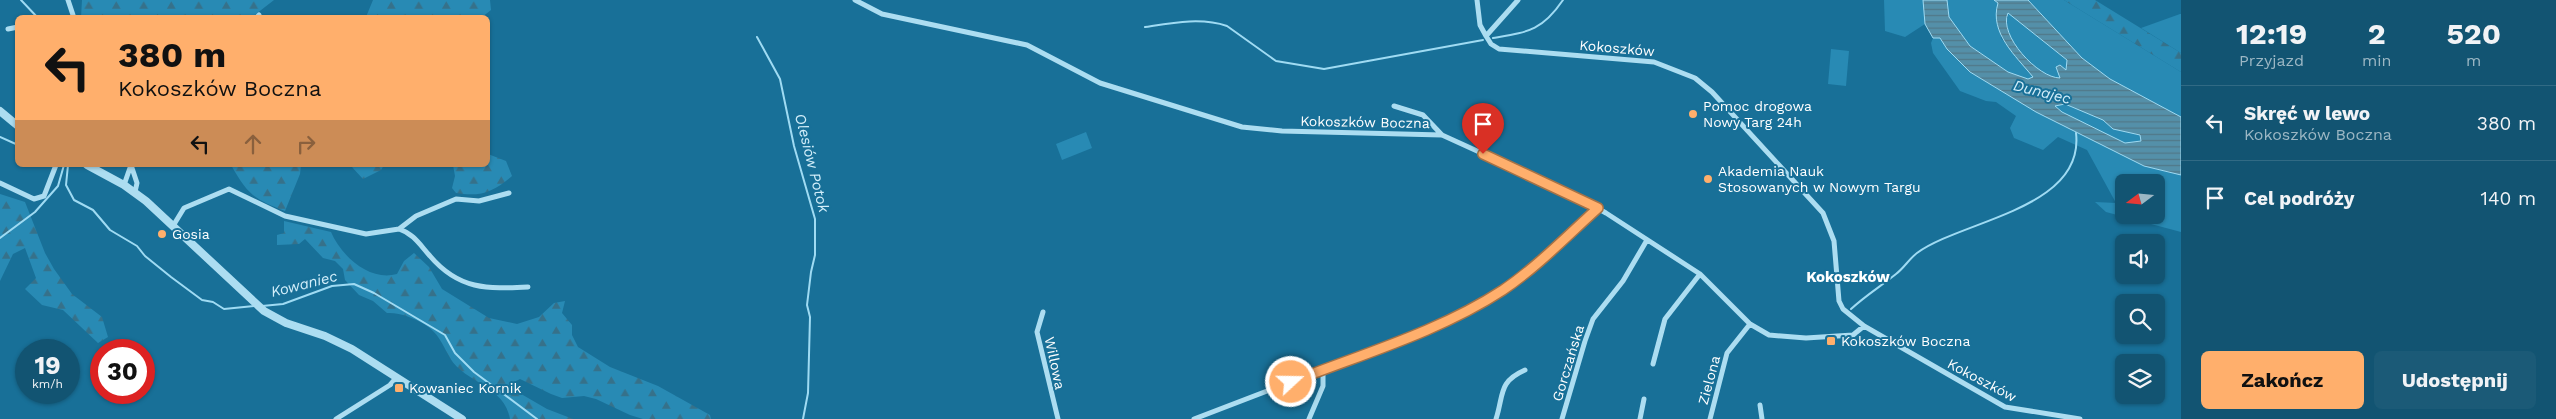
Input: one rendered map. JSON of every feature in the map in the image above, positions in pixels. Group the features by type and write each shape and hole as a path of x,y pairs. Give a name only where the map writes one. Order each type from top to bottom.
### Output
{"street":[{"path":"68,0 73,15"},
{"name":"Kokoszków Boczna","path":"855,0 882,14 1026,45 1100,83 1242,127 1301,132 1442,135 1598,208 1700,274 1750,324 1769,335 1789,338 1853,335 1864,326"},
{"path":"1477,0 1480,25 1486,36 1518,0"},
{"path":"8,30 15,28"},
{"name":"Kokoszków","path":"1486,36 1491,44 1499,49 1654,62 1683,72 1703,84 1824,213 1834,241 1839,301 1843,309 1864,326 2005,407 2080,419"},
{"path":"1394,106 1423,115 1442,135"},
{"path":"0,111 15,124"},
{"path":"0,183 34,199 44,196 56,167"},
{"path":"91,167 135,192 264,311 286,324 343,344 462,419"},
{"path":"124,185 130,174 131,167"},
{"path":"132,167 137,183 135,192"},
{"path":"173,226 184,208 228,189 285,216 329,227 366,234 399,230 409,232 418,240 442,270 469,284 487,288 528,287"},
{"path":"399,230 416,216 447,202 456,199 480,201 509,193"},
{"path":"1194,419 1432,326 1490,298 1517,280 1598,208"},
{"name":"Gorczańska","path":"1562,419 1584,341 1593,318 1623,281 1647,240"},
{"path":"1653,364 1665,319 1700,274"},
{"name":"Willowa","path":"1043,312 1037,332 1058,419"},
{"name":"Zielona","path":"1710,419 1727,353 1750,324"},
{"path":"1310,419 1323,386 1323,370"},
{"path":"1496,419 1504,384 1513,376 1525,370"},
{"path":"336,419 390,385 397,377"},
{"path":"1640,419 1644,399"},
{"path":"1760,404 1762,419"}],"green space":[{"path":"82,0 274,0 255,15 81,15"},
{"path":"373,0 490,0 491,10 485,15 367,15"},
{"path":"1884,0 1923,0 1925,24 1905,37 1885,31"},
{"path":"1947,0 1994,0 1998,3 2001,38 2033,77 2028,79 2008,72 1970,46 1949,17"},
{"path":"2028,0 2064,0 2181,72 2181,117 2110,79 2082,58"},
{"path":"2064,0 2095,0 2181,53 2181,72"},
{"path":"2009,13 2067,60 2066,71 2060,78 2041,71 2022,54 2009,32 2007,22"},
{"path":"2180,14 2181,53 2141,28"},
{"path":"1933,38 1940,38 1947,49 1970,72 2036,112 2144,166 2181,175 2181,232 2151,224 2165,224 2165,174 2115,174 2115,201 2087,150 2058,137 2043,150 2014,138 2010,128 2016,116 1996,102 1986,101 1960,91 1933,53 1931,43"},
{"path":"1831,49 1849,51 1846,86 1828,84"},
{"path":"2065,104 2103,120 2113,129 2140,135 2141,141 2125,143 2062,112 2054,105"},
{"path":"1086,132 1092,148 1062,160 1056,144"},
{"path":"490,155 506,161 512,176 499,186 486,192 465,194 456,193 452,188 455,176 453,167 490,167"},
{"path":"232,167 301,167 300,174 285,211 259,199 247,190"},
{"path":"352,167 383,167 381,170 363,179"},
{"path":"0,194 25,202 45,253 54,269 72,294 102,317 108,337 105,339 94,339 63,310 42,305 25,289 36,278 25,248 13,254 0,281"},
{"path":"2095,202 2115,203 2115,214 2106,212"},
{"path":"284,221 331,232 349,258 367,271 377,274 397,274 404,261 414,253 429,267 442,289 489,318 517,324 539,317 554,303 565,301 562,313 572,325 572,335 578,347 610,367 658,386 710,415 711,419 643,419 596,399 584,396 562,398 520,379 514,382 516,391 547,409 573,419 510,419 507,408 501,399 457,366 450,358 440,339 429,327 406,316 387,313 373,301 359,295 345,280 343,269 335,261 323,258 305,239 299,244 277,245 277,235 284,233"}],"water":[{"name":"Dunajec","path":"1923,0 1947,0 1949,17 1970,46 2008,72 2028,79 2033,77 2012,52 2001,34 1996,14 1998,3 1994,0 2028,0 2082,58 2110,79 2181,117 2181,175 2144,166 2036,112 1970,72 1947,49 1940,38 1933,38 1925,24","holes":["2008,13 2067,60 2066,70 2060,65 2056,67 2060,78 2041,71 2022,54 2009,32 2006,22","2065,104 2103,120 2113,129 2140,135 2141,141 2125,143 2062,112 2055,106"]}],"waterway":[{"name":"Kowaniec","path":"21,0 35,15"},
{"path":"1493,38 1525,32 1541,24 1563,0"},
{"path":"1145,27 1196,21 1217,23 1227,26 1276,61 1324,69 1483,40"},
{"name":"Olesiów Potok","path":"757,37 780,79 794,146 815,219 815,255 807,305 810,317 808,393 803,419"},
{"path":"1851,309 1899,272 1917,253 1937,241 2017,209 2042,196 2061,179 2074,159 2076,133"},
{"path":"0,137 15,144"},
{"path":"0,238 35,212 58,186 63,167"},
{"name":"Kowaniec","path":"68,167 66,185 74,200 93,210 110,230 137,246 145,256 171,277 202,300 213,302 224,309 254,306"},
{"name":"Kowaniec","path":"262,306 283,304 332,286 354,284 374,293 445,335 455,353 474,372 537,419"}],"place":[{"name":"Pomoc drogowa Nowy Targ 24h","path":"1693,114"},
{"name":"Akademia Nauk Stosowanych w Nowym Targu","path":"1708,179"},
{"name":"Gosia","path":"162,234"},
{"name":"Kokoszków Boczna","path":"1831,341"},
{"name":"Kowaniec Kornik","path":"399,388"}],"district":[{"name":"Kokoszków","path":"1848,277"}],"route":[{"path":"1291,382 1408,337 1454,317 1490,298 1517,280 1598,208 1483,154"}]}
